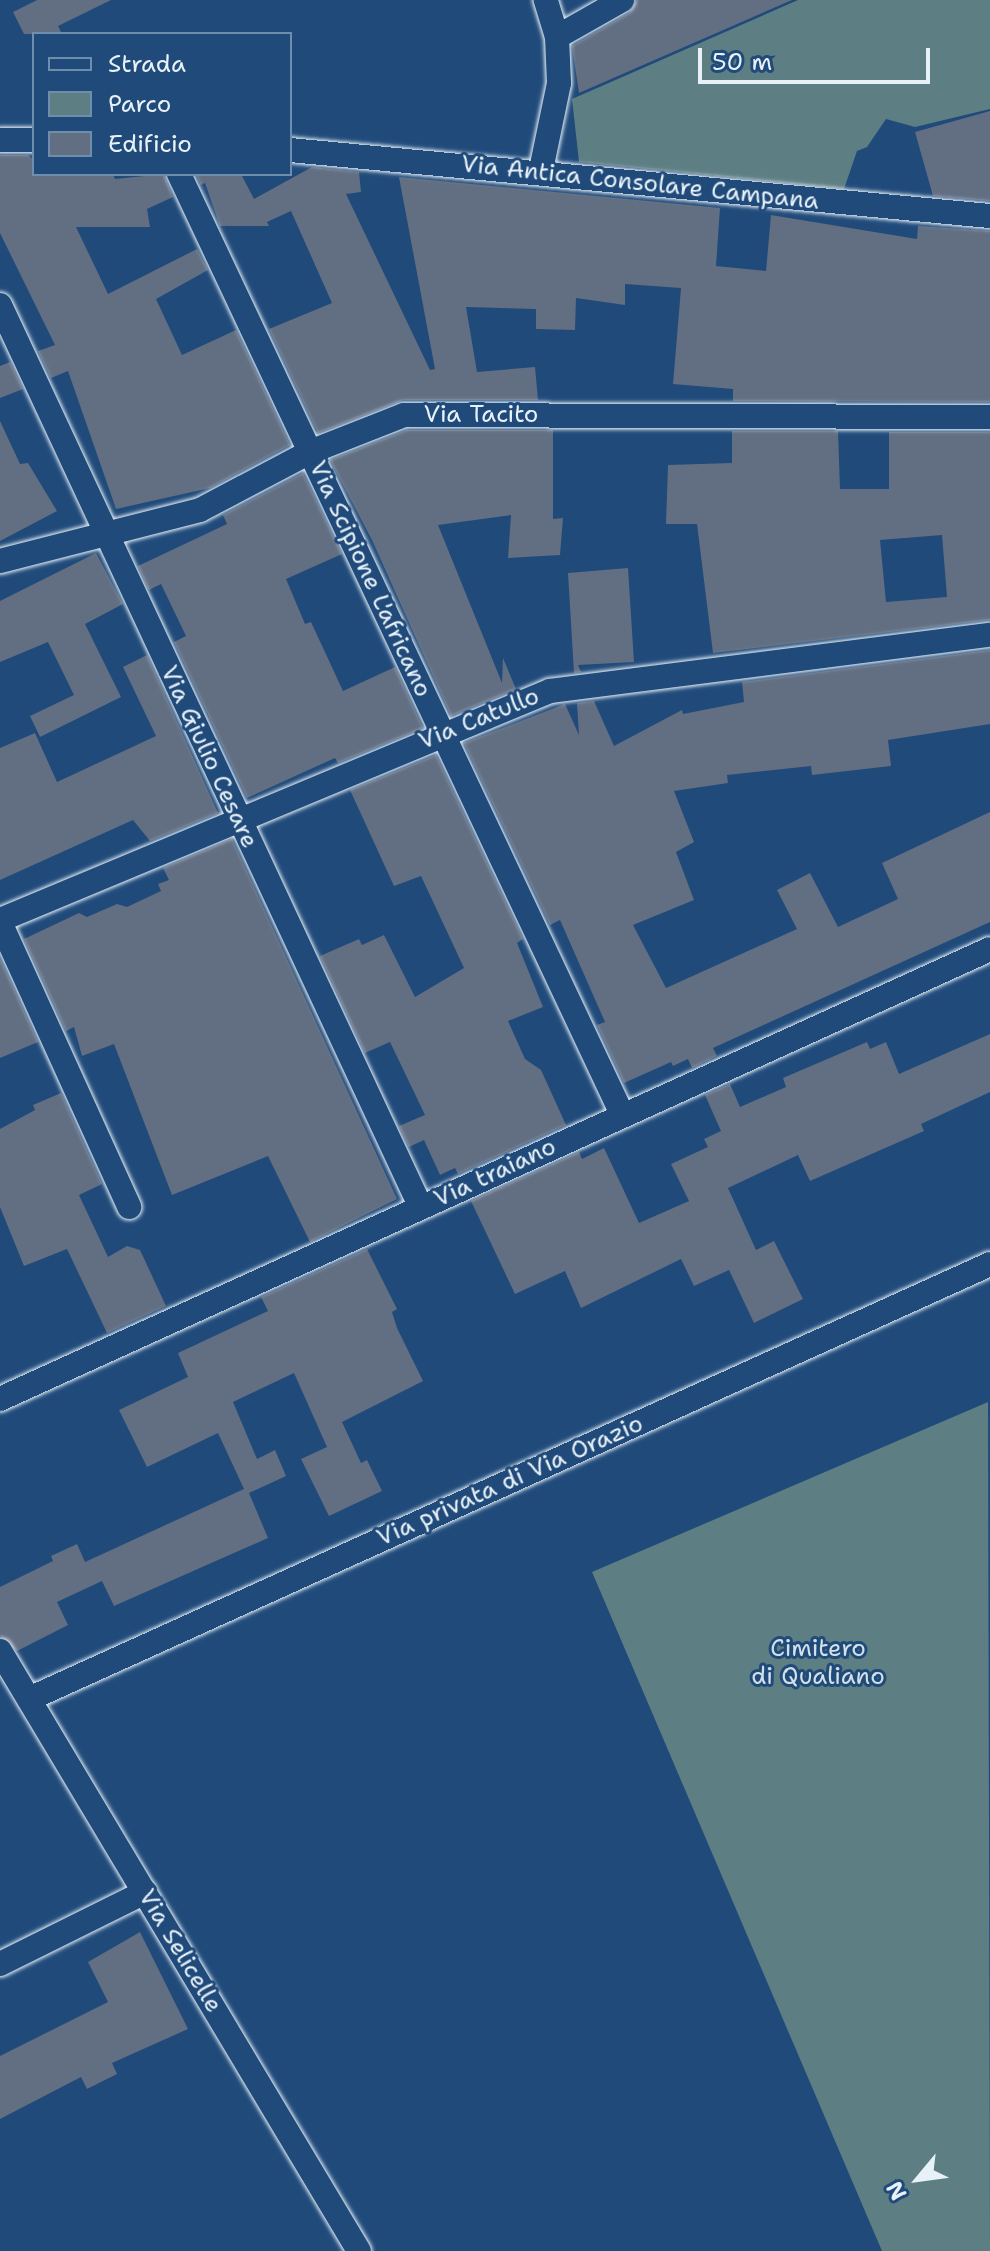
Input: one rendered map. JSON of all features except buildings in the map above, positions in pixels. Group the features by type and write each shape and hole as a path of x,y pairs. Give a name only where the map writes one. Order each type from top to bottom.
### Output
{"street":[{"path":"541,170 559,83 557,37 546,0"},
{"path":"557,37 622,0"},
{"path":"0,140 32,140"},
{"name":"Via Antica Consolare Campana","path":"292,150 541,170 794,200 990,216"},
{"name":"Via Scipione L'africano","path":"180,176 622,1114"},
{"name":"Via Giulio Cesare","path":"0,305 421,1208"},
{"name":"Via Tacito","path":"0,561 200,510 310,452 404,415 990,417"},
{"name":"Via Catullo","path":"0,921 237,817 550,691 990,635"},
{"path":"0,921 129,1207"},
{"name":"Via traiano","path":"0,1399 990,949"},
{"name":"Via privata di Via Orazio","path":"29,1699 990,1264"},
{"name":"Via Selicelle","path":"0,1651 359,2251"},
{"path":"0,1964 145,1892"}],"green space":[{"path":"798,0 990,0 990,109 915,127 886,119 867,147 857,151 844,189 579,162 572,99"},
{"name":"Cimitero di Qualiano","path":"988,1402 990,2251 882,2251 592,1572"}]}
